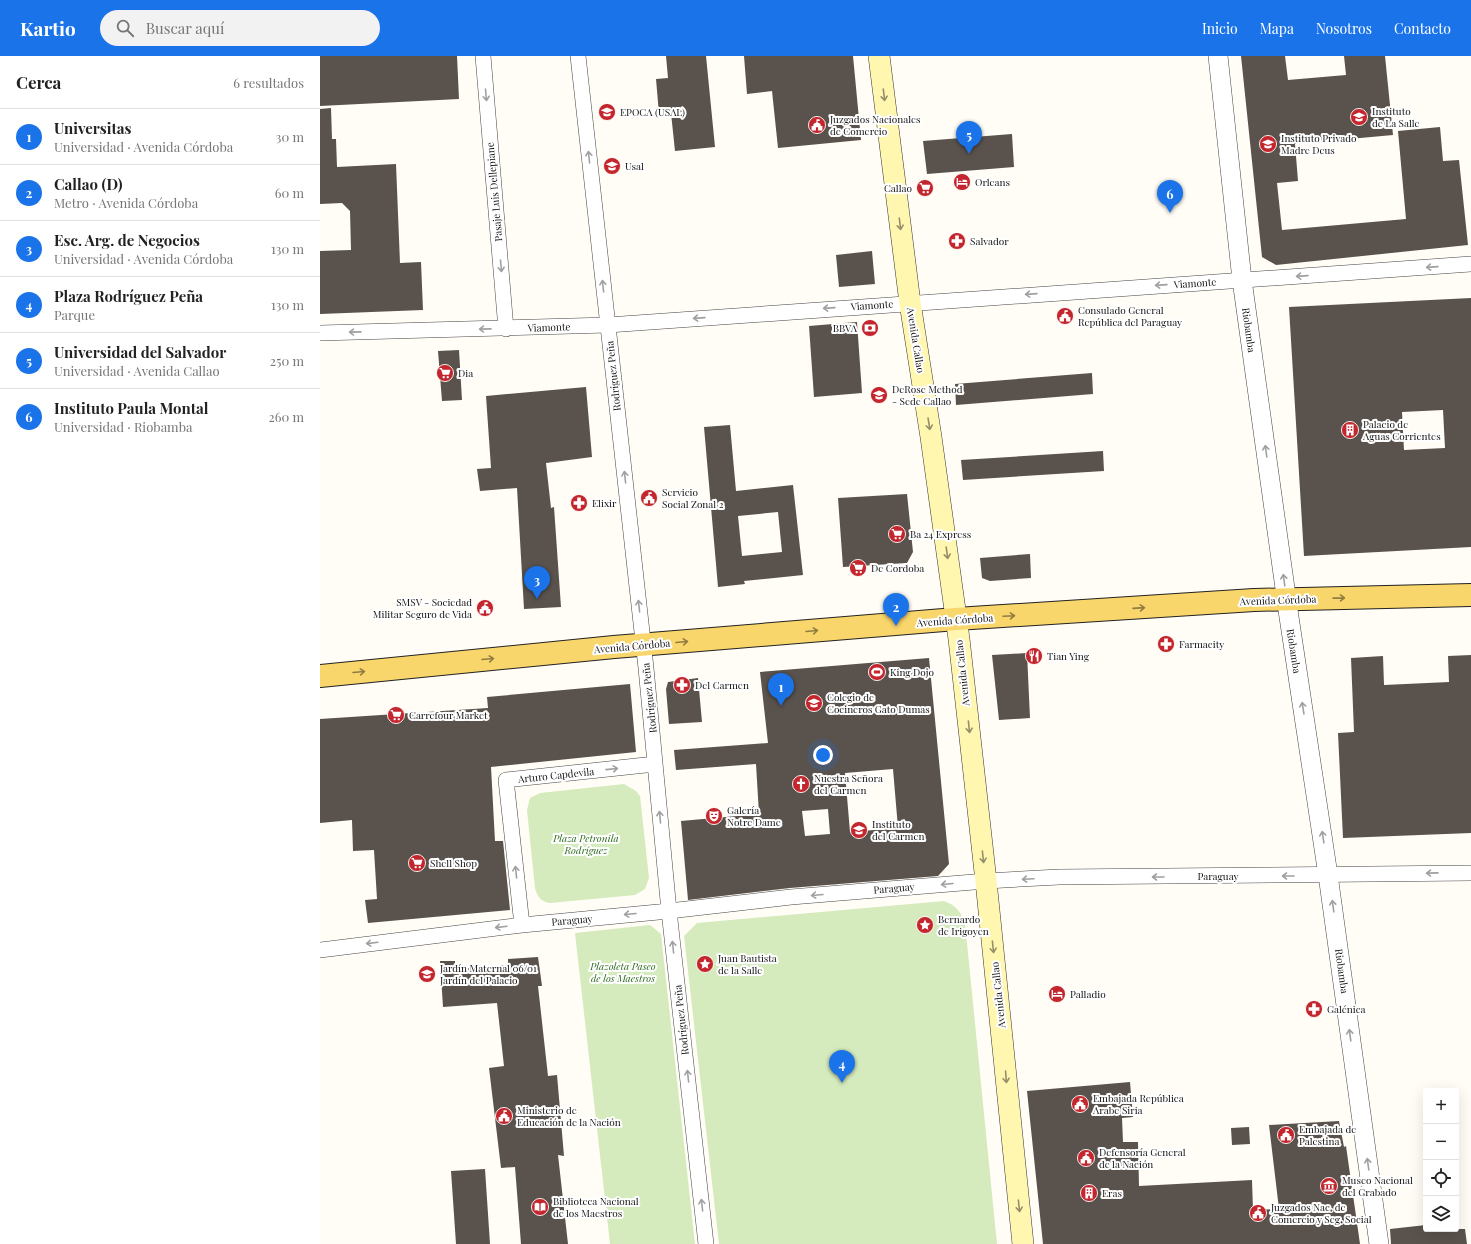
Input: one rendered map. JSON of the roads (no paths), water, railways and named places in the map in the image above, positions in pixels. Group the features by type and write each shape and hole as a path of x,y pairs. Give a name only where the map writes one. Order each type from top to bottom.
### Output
{"main road":[{"name":"Avenida Callao","path":"880,56 910,302 931,437 956,619 986,881 1023,1244"},
{"name":"Avenida Córdoba","path":"320,675 643,645 956,619 1254,600 1471,595"}],"street":[{"name":"Pasaje Luis Dellepiane","path":"483,56 506,329"},
{"name":"Rodríguez Peña","path":"578,56 643,645 669,911 706,1244"},
{"name":"Riobamba","path":"1218,56 1242,280 1286,600 1328,876 1379,1244"},
{"name":"Viamonte","path":"320,333 608,325 910,302 1471,264"},
{"name":"Arturo Capdevila","path":"522,925 506,780 655,764"},
{"name":"Paraguay","path":"320,950 522,925 669,911 791,897 986,881 1059,877 1328,876 1471,873"}],"place":[{"name":"EPOCA (USAL)","path":"607,112"},
{"name":"Instituto de La Salle","path":"1359,117"},
{"name":"Juzgados Nacionales de Comercio","path":"817,125"},
{"name":"Instituto Privado Madre Deus","path":"1268,144"},
{"name":"Universidad del Salvador","path":"969,154"},
{"name":"Usal","path":"612,166"},
{"name":"Orleans","path":"962,182"},
{"name":"Callao","path":"925,188"},
{"name":"Instituto Paula Montal","path":"1170,213"},
{"name":"Salvador","path":"957,241"},
{"name":"Consulado General República del Paraguay","path":"1065,316"},
{"name":"BBVA","path":"870,328"},
{"name":"Dia","path":"445,373"},
{"name":"DeRose Method - Sede Callao","path":"879,395"},
{"name":"Palacio de Aguas Corrientes","path":"1350,430"},
{"name":"Servicio Social Zonal 2","path":"649,498"},
{"name":"Elixir","path":"579,503"},
{"name":"Ba 24 Express","path":"897,534"},
{"name":"De Cordoba","path":"858,568"},
{"name":"Esc. Arg. de Negocios","path":"537,599"},
{"name":"SMSV - Sociedad Militar Seguro de Vida","path":"485,608"},
{"name":"Callao (D)","path":"896,626"},
{"name":"Farmacity","path":"1166,644"},
{"name":"Tian Ying","path":"1034,656"},
{"name":"King Dojo","path":"877,672"},
{"name":"Del Carmen","path":"682,685"},
{"name":"Colegio de Cocineros Gato Dumas","path":"814,703"},
{"name":"Universitas","path":"781,706"},
{"name":"Carrefour Market","path":"396,715"},
{"name":"Nuestra Señora del Carmen","path":"801,784"},
{"name":"Galería Notre Dame","path":"714,816"},
{"name":"Instituto del Carmen","path":"859,830"},
{"name":"Shell Shop","path":"417,863"},
{"name":"Bernardo de Irigoyen","path":"925,925"},
{"name":"Juan Bautista de la Salle","path":"705,964"},
{"name":"Jardín Maternal 06/01 Jardín del Palacio","path":"427,974"},
{"name":"Palladio","path":"1057,994"},
{"name":"Galénica","path":"1314,1009"},
{"name":"Plaza Rodríguez Peña","path":"842,1083"},
{"name":"Embajada República Arabe Siria","path":"1080,1104"},
{"name":"Ministerio de Educación de la Nación","path":"504,1116"},
{"name":"Embajada de Palestina","path":"1286,1135"},
{"name":"Defensoría General de la Nación","path":"1086,1158"},
{"name":"Museo Nacional del Grabado","path":"1329,1186"},
{"name":"Eras","path":"1089,1193"},
{"name":"Biblioteca Nacional de los Maestros","path":"540,1207"},
{"name":"Juzgados Nac. de Comercio y Seg. Social","path":"1258,1213"}],"park label":[{"name":"Plaza Petronila Rodríguez","path":"586,844"},
{"name":"Plazoleta Paseo de los Maestros","path":"623,972"}]}
